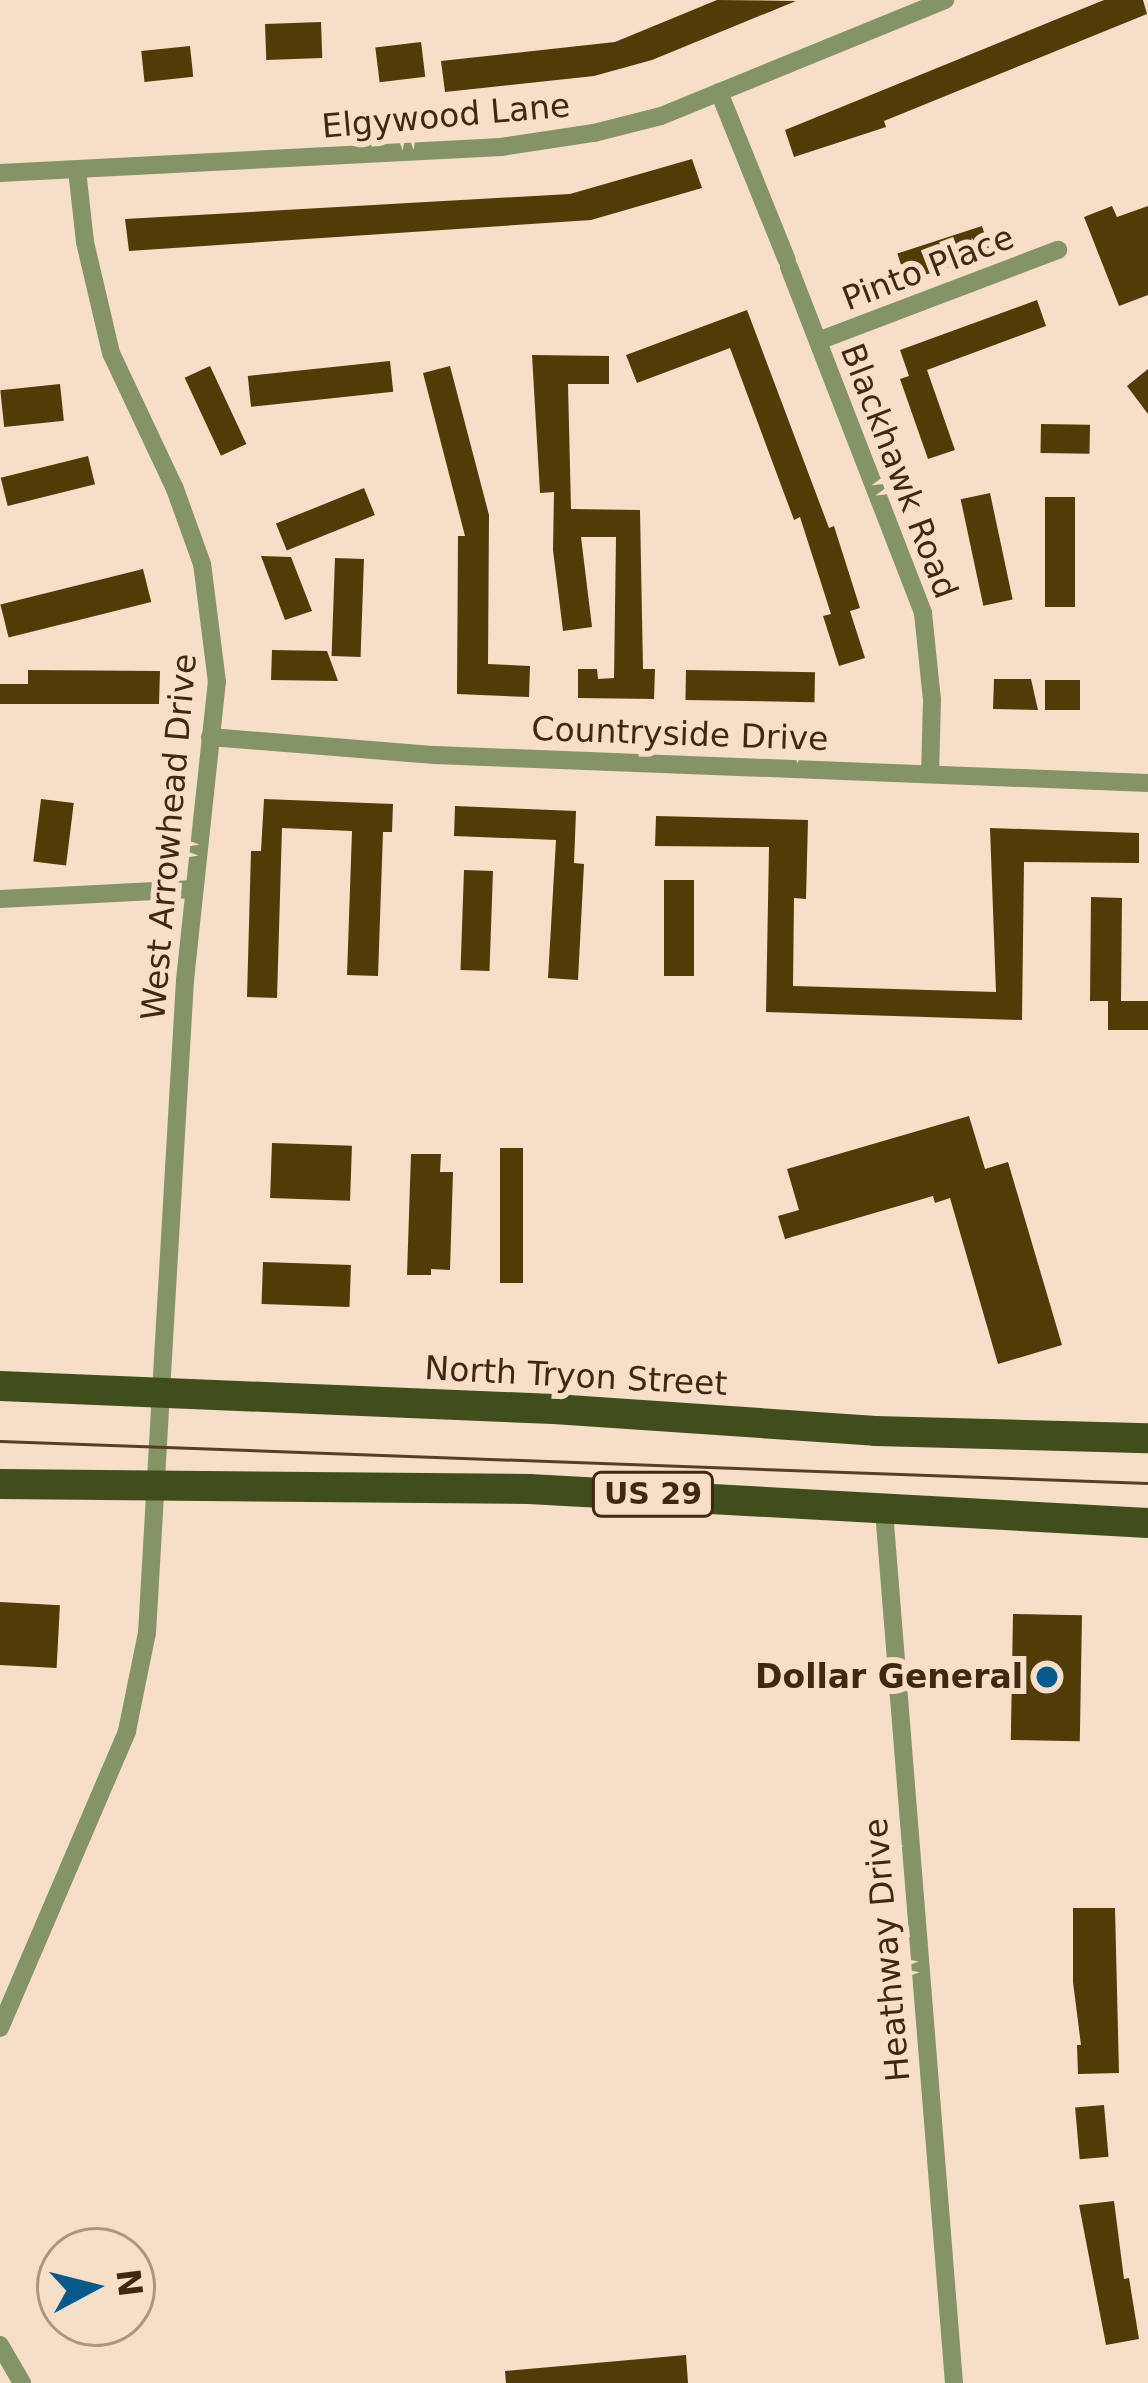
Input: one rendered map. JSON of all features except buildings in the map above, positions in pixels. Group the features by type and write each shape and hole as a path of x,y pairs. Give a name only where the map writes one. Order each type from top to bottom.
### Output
{"main road":[{"name":"North Tryon Street","path":"0,1386 164,1390 875,1431 1148,1438"},
{"name":"US 29","path":"0,1484 158,1490 530,1489 1148,1523"}],"street":[{"name":"Elgywood Lane","path":"0,173 533,144 628,125 945,0"},
{"name":"Blackhawk Road","path":"718,92 922,613 932,700 931,774"},
{"name":"West Arrowhead Drive","path":"0,2028 127,1731 148,1634 193,889 217,656 202,565 181,502 111,353 85,242 77,169"},
{"name":"Pinto Place","path":"818,341 1058,250"},
{"name":"Countryside Drive","path":"210,737 435,755 1148,783"},
{"path":"0,899 193,889"},
{"name":"Heathway Drive","path":"884,1511 954,2383"},
{"path":"0,2344 22,2383"}],"tram line":[{"path":"0,1441 1148,1483"}],"place":[{"name":"Dollar General","path":"1047,1677"}]}
